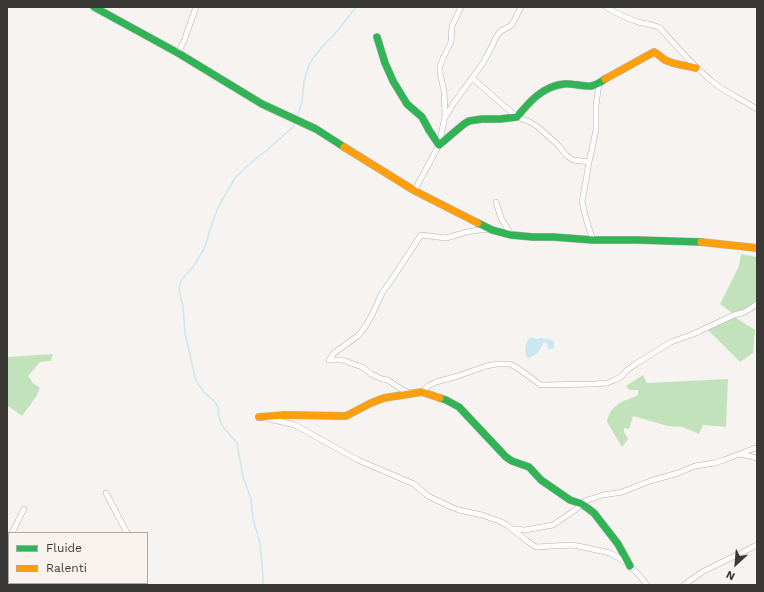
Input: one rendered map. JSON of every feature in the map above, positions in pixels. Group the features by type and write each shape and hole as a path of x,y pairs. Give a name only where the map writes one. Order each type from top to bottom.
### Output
{"street":[{"path":"94,7 178,53 262,104 316,129 415,191 492,230 511,235 533,237 593,240 704,242 757,248"},
{"path":"178,53 184,41 196,7"},
{"path":"415,191 438,144 445,116 444,91 440,66 451,42 452,26 461,7"},
{"path":"445,116 489,54 500,31 512,25 521,7"},
{"path":"606,7 639,22 654,25 660,28 696,68 716,84 757,108"},
{"path":"377,37 385,63 393,81 407,104 422,117 438,144"},
{"path":"438,144 469,121 476,119 517,117 534,96 546,90 565,84 591,86 654,52 665,60 696,68"},
{"path":"472,78 517,117 538,127 570,158 589,162"},
{"path":"593,240 582,202 582,196 596,130 596,106 599,83"},
{"path":"496,202 501,218 511,235"},
{"path":"410,393 388,380 371,374 362,367 342,360 329,360 334,353 359,334 365,327 382,293 421,235 446,238 473,231 492,230"},
{"path":"422,392 428,386 436,382 497,364 509,364 516,367 541,385 606,383 622,376 637,363 671,342 691,335 734,315 745,312 757,304"},
{"path":"259,417 285,415 346,416 384,398 410,393 422,392 446,400 459,407 506,457 529,468 541,480 570,500 582,504 594,513 618,544 630,566"},
{"path":"259,417 295,425 358,460 414,484 432,498 459,510 489,517 506,525 536,547 572,545 583,546 610,553 630,566 647,585"},
{"path":"513,529 525,530 553,525 585,501 603,495 622,492 694,466 714,463 757,448"},
{"path":"738,454 757,458"},
{"path":"106,493 126,532"},
{"path":"12,532 24,509"},
{"path":"684,585 702,572 757,545"}],"green space":[{"path":"741,254 757,257 757,300 747,308 732,313 720,304 739,266"},
{"path":"733,316 755,330 753,353 740,362 705,327"},
{"path":"53,354 51,361 40,362 28,376 33,383 40,388 36,397 22,416 7,405 7,357"},
{"path":"643,375 647,383 728,379 726,427 703,425 699,434 683,427 668,426 633,416 629,429 624,428 624,432 628,439 622,447 607,422 611,411 618,404 638,395 638,390 629,390 626,386"}],"water":[{"path":"531,337 553,340 554,348 548,349 547,343 544,342 538,353 530,358 526,357 527,343"}],"waterway":[{"path":"297,118 302,101 304,82 311,61 356,7"},
{"path":"263,585 260,543 253,519 251,499 243,477 237,443 223,427 219,417 218,407 215,402 203,391 195,377 185,333 183,306 179,287 182,279 193,267 204,249 215,215 235,178 293,127 296,122"}],"traffic: fast":[{"path":"94,7 178,53 262,104 316,129 344,147"},
{"path":"377,37 385,63 393,81 407,104 422,117 439,145 469,121 517,117 532,100 543,91 556,85 567,84 591,86 605,79"},
{"path":"478,223 492,230 511,235 533,237 593,240 701,242"},
{"path":"440,398 459,407 506,457 512,461 529,467 541,480 570,500 582,504 594,513 618,544 630,566"}],"traffic: slow":[{"path":"605,79 654,52 665,60 696,68"},
{"path":"344,147 415,191 478,223"},
{"path":"701,242 757,248"},
{"path":"259,417 285,415 346,416 384,398 422,392 440,398"}]}
